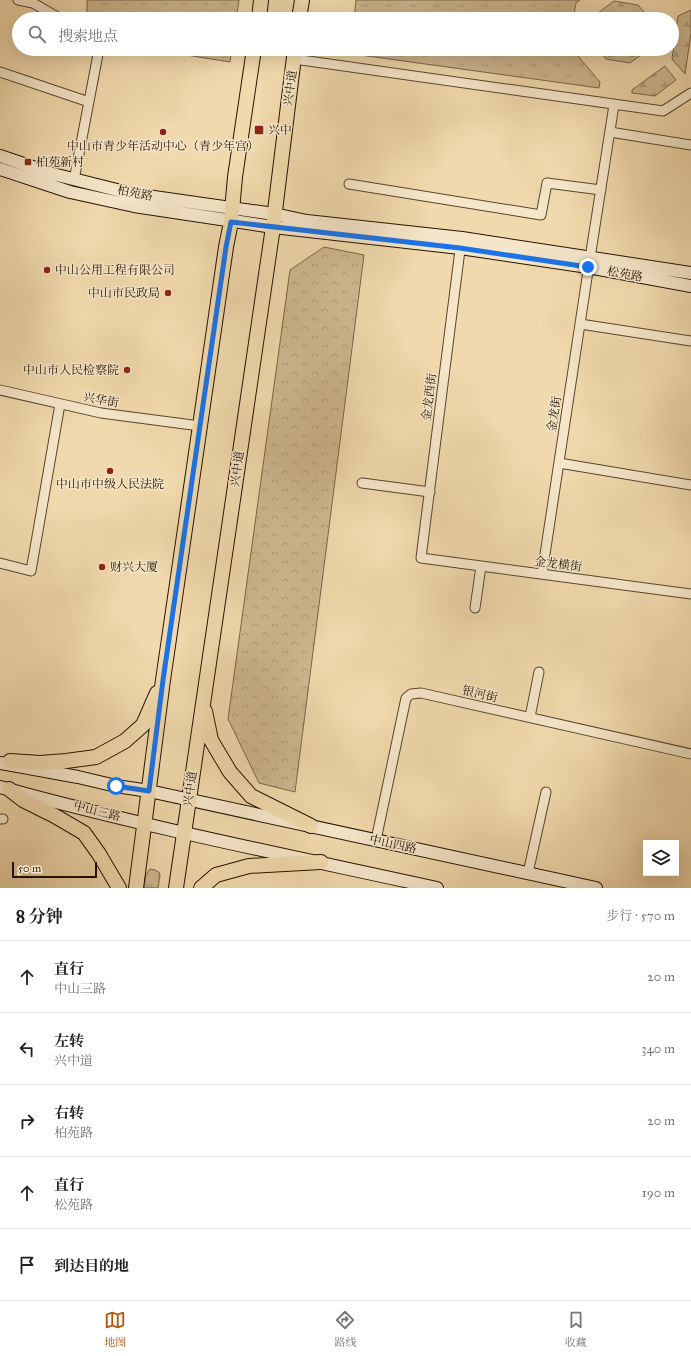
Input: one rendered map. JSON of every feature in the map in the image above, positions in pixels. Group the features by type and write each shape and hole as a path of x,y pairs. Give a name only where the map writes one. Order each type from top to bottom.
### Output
{"main road":[{"path":"260,12 261,0"},
{"path":"300,12 302,0"},
{"path":"136,888 163,680 253,56"},
{"name":"兴中道","path":"176,888 273,221 295,56"},
{"path":"6,762 40,763 96,757 125,741 143,725 163,680"},
{"path":"203,700 211,740 230,772 251,796 311,826"},
{"path":"3,788 84,833 99,854 119,888"},
{"path":"200,888 216,875 249,866 321,862"}],"street":[{"path":"18,0 33,3 49,12"},
{"path":"74,180 98,56"},
{"path":"308,56 614,105 663,111 691,93"},
{"path":"0,72 89,102"},
{"name":"金龙街","path":"542,574 614,105"},
{"path":"610,132 691,145"},
{"name":"柏苑路","path":"0,156 74,180 231,215"},
{"name":"柏苑路","path":"0,169 70,192 134,206 231,215 273,221"},
{"path":"350,184 541,215 547,183 601,190"},
{"name":"松苑路","path":"273,221 461,243 589,263 691,273"},
{"name":"金龙西街","path":"422,558 461,243"},
{"name":"松苑路","path":"589,263 691,286"},
{"path":"580,324 691,341"},
{"name":"兴华街","path":"0,390 101,413 200,426"},
{"path":"0,563 31,571 60,404"},
{"path":"559,463 691,485"},
{"path":"362,483 430,492"},
{"name":"金龙横街","path":"422,558 691,594"},
{"path":"475,608 481,566"},
{"path":"530,717 539,672"},
{"name":"银河街","path":"376,840 406,698 411,694 421,693 691,754"},
{"path":"6,762 116,786 149,791"},
{"name":"中山三路","path":"3,788 184,832"},
{"name":"中山四路","path":"149,791 596,888"},
{"path":"528,873 546,792"},
{"path":"184,832 437,888"}],"green space":[{"path":"87,0 239,0 237,12 87,12"},
{"path":"356,0 580,0 576,3 574,12 355,12"},
{"path":"614,1 638,5 644,12 599,12"},
{"path":"691,10 691,33 685,74 672,59 672,56 679,56 679,16"},
{"path":"193,56 231,56 230,62"},
{"path":"367,56 578,56 600,82 599,88"},
{"path":"604,56 640,56 630,63 606,59"},
{"path":"665,66 676,80 655,96 632,93 632,90"},
{"path":"324,247 364,255 295,792 259,783 228,719 290,270"},
{"path":"150,869 159,872 160,876 158,888 144,888 146,875"}],"place":[{"name":"兴中","path":"259,130"},
{"name":"中山市青少年活动中心（青少年宫）","path":"163,132"},
{"name":"柏苑新村","path":"28,162"},
{"name":"中山公用工程有限公司","path":"47,270"},
{"name":"中山市民政局","path":"168,293"},
{"name":"中山市人民检察院","path":"127,370"},
{"name":"中山市中级人民法院","path":"110,471"},
{"name":"财兴大厦","path":"102,567"}],"route":[{"path":"116,786 149,791 163,680 226,247 231,222 460,248 588,267"}]}
